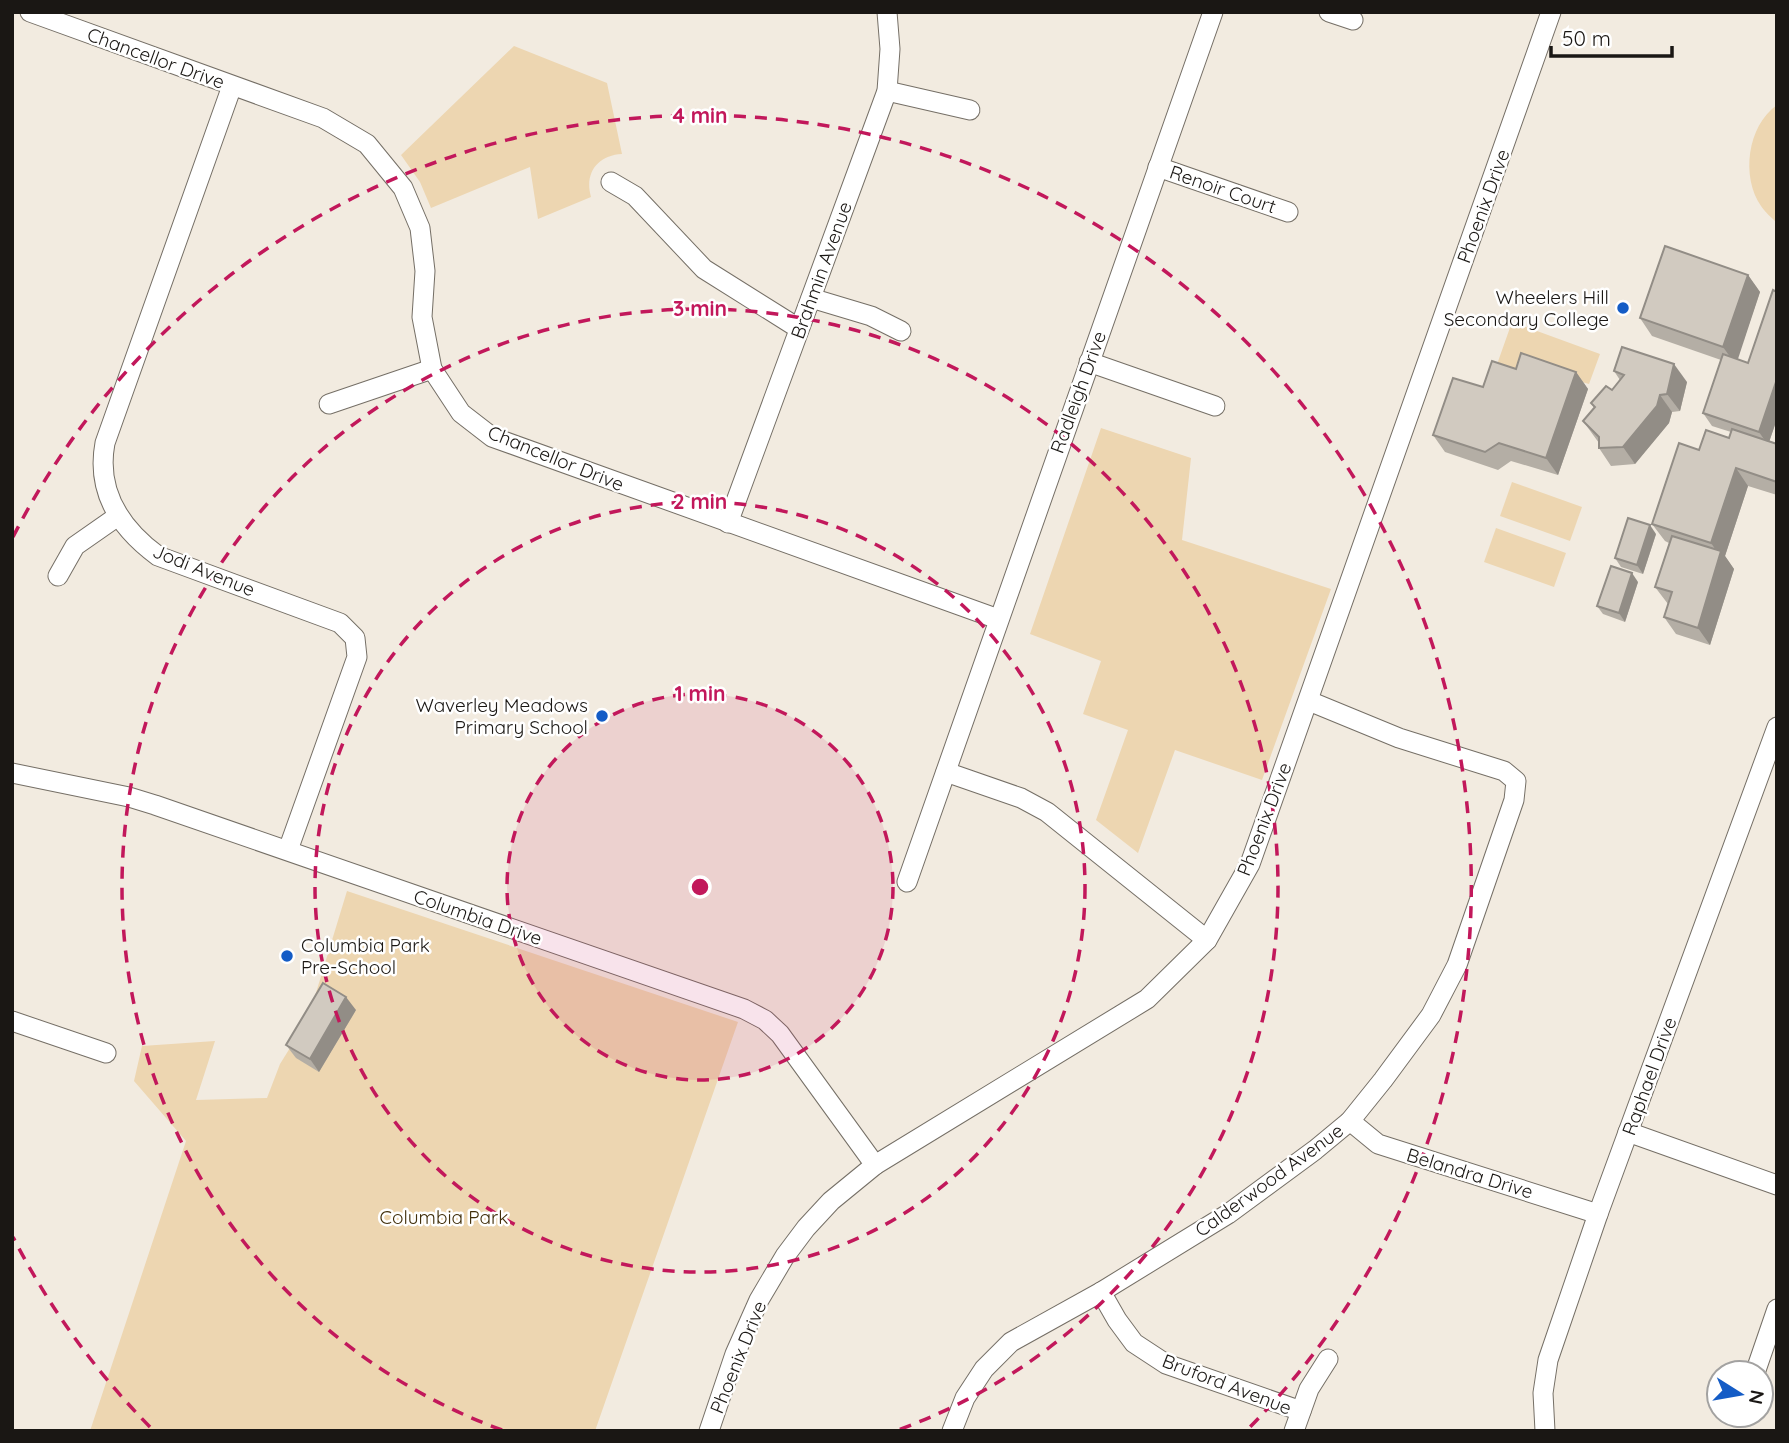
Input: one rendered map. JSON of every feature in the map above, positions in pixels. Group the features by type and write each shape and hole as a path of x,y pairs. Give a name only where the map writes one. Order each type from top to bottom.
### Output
{"street":[{"name":"Chancellor Drive","path":"30,12 323,118 367,144 403,188 420,228 425,271 422,317 432,369 461,413 492,437 998,619"},
{"name":"Brahmin Avenue","path":"728,523 887,90 890,49 887,12"},
{"name":"Radleigh Drive","path":"907,882 1213,12"},
{"path":"1329,12 1353,19"},
{"name":"Phoenix Drive","path":"709,1431 735,1354 759,1300 785,1256 831,1201 875,1165 1147,999 1207,940 1250,864 1551,12"},
{"name":"Jodi Avenue","path":"232,86 105,443 101,464 106,488 118,516 138,541 158,556 340,623 355,638 357,657 288,850"},
{"path":"887,90 970,110"},
{"name":"Renoir Court","path":"1158,167 1288,212"},
{"path":"611,182 635,196 704,269 799,328"},
{"path":"811,298 871,316 901,331"},
{"path":"1089,362 1215,406"},
{"path":"329,404 432,369"},
{"path":"58,576 75,546 118,516"},
{"name":"Calderwood Avenue","path":"952,1431 965,1398 984,1369 1012,1342 1101,1292 1228,1214 1350,1121 1384,1080 1431,1015 1457,965 1514,800 1516,781 1504,771 1399,738 1309,701"},
{"name":"Raphael Drive","path":"1545,1431 1543,1393 1548,1360 1598,1214 1777,727"},
{"path":"946,772 1021,798 1047,812 1207,940"},
{"name":"Columbia Drive","path":"12,773 129,797 744,1009 765,1020 780,1034 875,1165"},
{"path":"12,1021 106,1054"},
{"name":"Belandra Drive","path":"1350,1121 1378,1144 1598,1214"},
{"path":"1628,1132 1777,1185"},
{"name":"Bruford Avenue","path":"1101,1292 1134,1343 1166,1364 1301,1412"},
{"path":"1760,1359 1777,1310"},
{"name":"Bruford Avenue","path":"1294,1431 1309,1389 1328,1359"}],"green space":[{"path":"514,46 607,83 622,154 606,158 595,167 590,180 591,197 538,219 530,167 431,208 420,182 401,155"},
{"path":"1777,105 1777,223 1755,194 1749,167 1753,139 1767,114"},
{"path":"1512,322 1600,354 1589,384 1495,370"},
{"path":"1101,428 1191,458 1182,540 1331,589 1262,780 1175,750 1138,853 1096,820 1128,730 1083,714 1101,661 1030,634"},
{"path":"1512,482 1582,507 1570,541 1500,516"},
{"path":"1496,528 1566,553 1554,587 1484,562"},
{"name":"Columbia Park","path":"347,891 738,1022 595,1431 90,1431 186,1141 134,1081 142,1046 215,1041 196,1100 267,1098 280,1064 308,1019"}],"building":[{"path":"1665,246 1748,275 1723,347 1640,318"},
{"path":"1773,290 1777,292 1777,379 1759,432 1703,413 1723,354 1748,363"},
{"path":"1622,347 1674,364 1667,394 1660,395 1657,406 1623,447 1599,448 1599,437 1583,421 1595,407 1591,403 1606,386 1612,390 1624,375 1614,371"},
{"path":"1521,353 1576,372 1546,458 1499,443 1485,452 1433,435 1453,378 1483,387 1492,361 1516,369"},
{"path":"1732,429 1777,444 1777,482 1736,468 1711,543 1652,524 1679,443 1699,450 1706,430 1729,438"},
{"path":"1628,518 1650,525 1637,565 1615,558"},
{"path":"1672,536 1721,551 1698,628 1664,617 1672,592 1655,587"},
{"path":"1611,566 1632,573 1619,613 1597,606"},
{"path":"323,983 346,997 310,1059 286,1045"}],"place":[{"name":"Wheelers Hill Secondary College","path":"1623,308"},
{"name":"Waverley Meadows Primary School","path":"602,716"},
{"name":"Columbia Park Pre-School","path":"287,956"}]}
